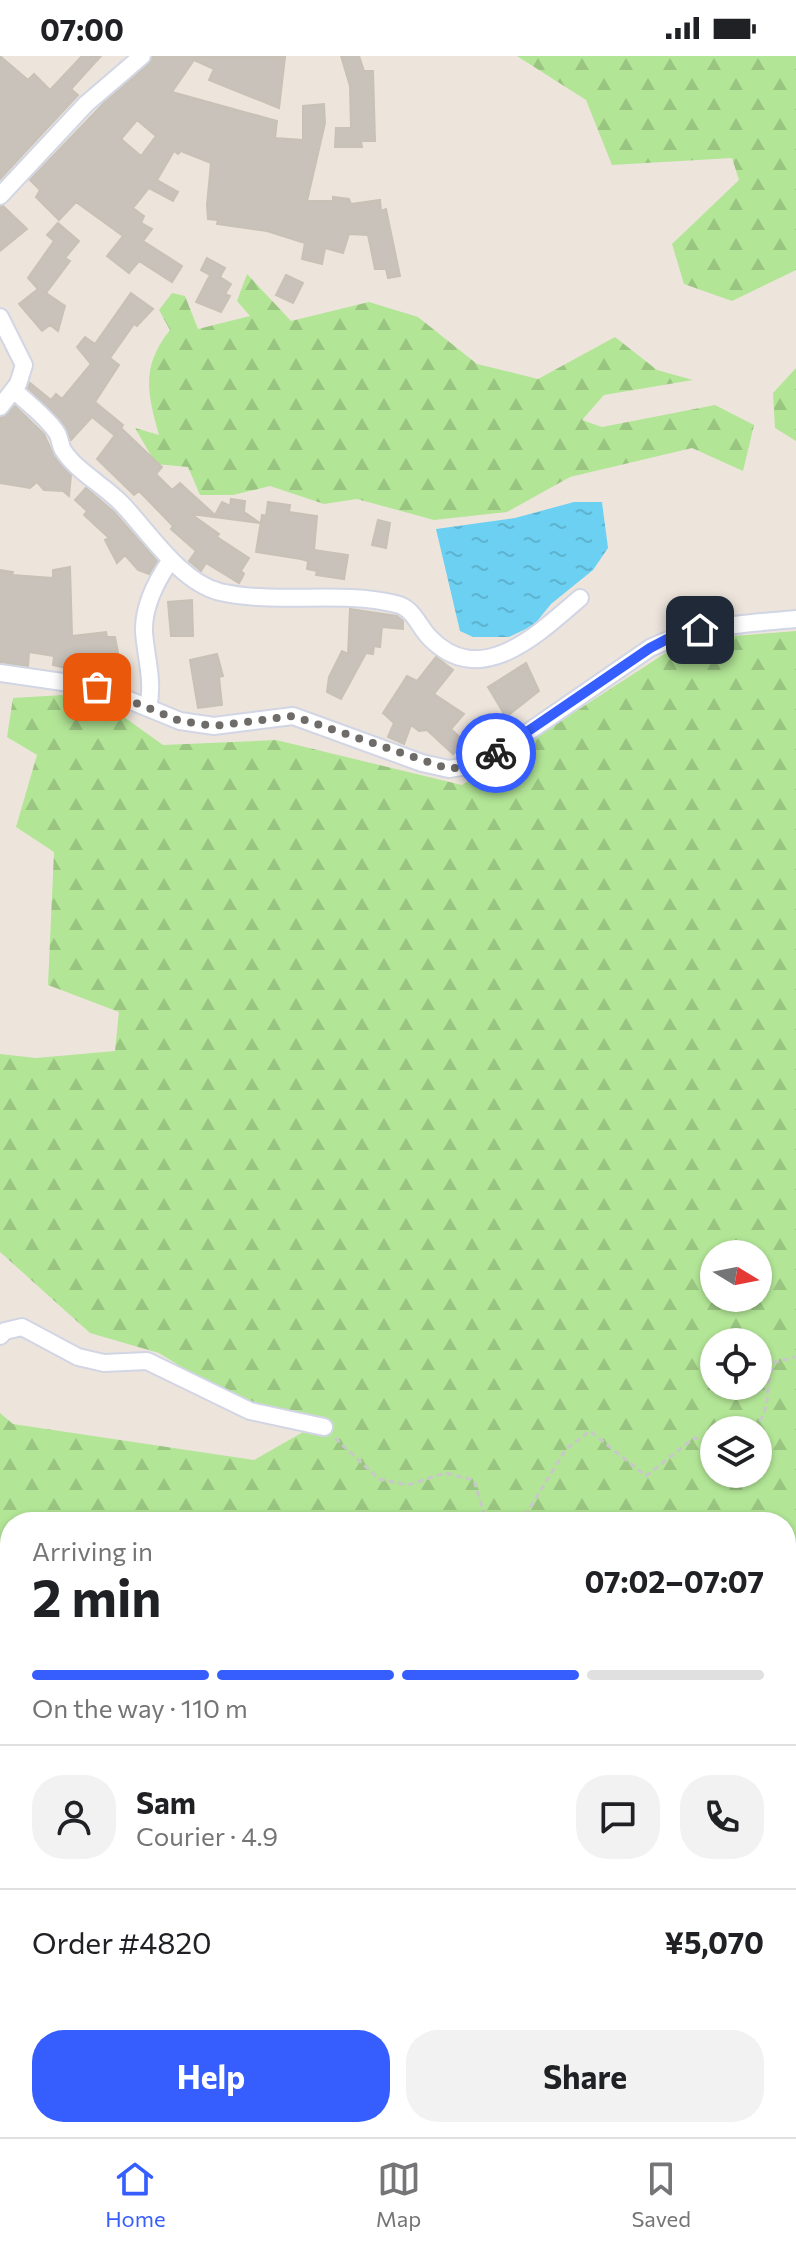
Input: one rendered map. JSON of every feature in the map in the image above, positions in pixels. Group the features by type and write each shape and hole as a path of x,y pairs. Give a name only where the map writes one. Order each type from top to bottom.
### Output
{"street":[{"path":"0,196 86,104 142,56"},
{"path":"0,317 24,365 14,390 0,407"},
{"path":"14,390 46,420 58,435 64,451 121,503 170,561 218,592 292,598 345,598 399,604 413,613 429,637 457,659 476,660 525,645 580,598"},
{"path":"148,708 152,687 144,629 155,583 170,561"},
{"path":"0,673 97,687 180,721 214,726 293,716 449,769 473,765 502,750 650,648 673,636 726,624 796,619"},
{"path":"0,1336 5,1331 22,1327 78,1357 104,1363 131,1359 147,1361 250,1411 324,1427"}],"path":[{"path":"765,1416 770,1394 769,1373 775,1362 796,1357"},
{"path":"324,1427 379,1479 408,1485 445,1473 474,1480 484,1512"},
{"path":"527,1512 566,1449 590,1431 646,1476 694,1438 700,1439"}],"green space":[{"path":"517,56 796,56 796,270 732,301 684,284 672,244 739,180 732,158 612,165 586,100"},
{"path":"247,274 291,321 369,302 418,317 477,364 538,379 615,337 657,370 693,380 604,395 582,420 602,427 715,405 754,425 743,471 692,448 570,477 507,512 434,520 357,499 324,504 270,486 233,495 200,495 188,467 156,464 135,428 159,435 149,380 154,356 170,330 159,310 172,293 185,296 198,329 250,316 237,301"},
{"path":"796,368 796,441 775,428 773,393"},
{"path":"796,631 796,1512 0,1512 0,1413 13,1424 254,1460 312,1427 233,1399 159,1353 90,1333 0,1252 0,1054 36,1058 115,1051 119,1012 48,985 54,852 16,827 37,755 7,737 13,698 63,695 124,717 163,745 276,740 462,785 678,645 710,638"}],"water":[{"path":"574,502 602,502 608,548 593,570 551,604 534,625 509,637 473,637 460,631 436,529 515,518"}],"building":[{"path":"0,56 28,80 34,74 50,90 82,56 101,56 71,89 78,95 0,179"},
{"path":"153,56 285,57 279,108 209,80 214,69 194,60 172,92 277,121 275,138 303,140 303,106 324,104 325,123 307,201 333,201 333,197 349,199 351,204 380,200 381,211 386,209 400,276 388,278 386,269 375,269 368,235 349,234 343,253 325,248 322,264 302,259 305,243 267,231 217,224 218,220 208,219 211,163 181,151 178,154 174,151 157,180 178,192 173,201 149,188 133,208 144,216 141,223 152,229 143,241 182,266 172,282 139,261 129,273 107,256 123,236 76,202 59,220 36,197 40,190 30,180 104,103 149,64","holes":["137,120 156,136 141,156 121,139"]},
{"path":"341,56 359,56 364,71 373,71 375,141 361,141 362,147 335,147 336,128 351,128 350,86"},
{"path":"3,206 27,229 0,251 0,207"},
{"path":"58,223 79,241 65,258 70,261 46,293 65,306 58,331 50,325 42,331 19,304 38,289 28,278 54,241 47,235"},
{"path":"207,258 225,268 220,277 231,284 225,294 230,296 221,312 196,302 210,275 201,270"},
{"path":"286,275 303,283 293,303 276,295"},
{"path":"131,293 153,309 137,326 134,324 110,358 119,365 95,402 123,425 121,428 162,467 156,474 172,490 180,483 215,515 222,502 230,506 231,499 245,501 244,512 260,523 191,514 219,534 217,537 249,558 241,571 244,574 239,583 206,563 201,571 189,561 196,551 171,529 173,526 139,491 134,495 97,459 118,431 114,435 92,417 71,440 61,420 28,388 30,383 51,400 56,394 62,399 91,364 77,347 85,337 95,344"},
{"path":"15,406 44,434 54,456 71,475 69,496 63,491 44,490 37,482 30,488 0,483 0,418"},
{"path":"86,488 114,512 157,561 149,574 138,570 125,555 117,563 105,540 109,538 84,515 87,511 75,500"},
{"path":"268,502 290,505 289,512 317,516 314,550 348,555 344,579 316,575 317,571 307,569 308,561 256,552 262,515 266,516"},
{"path":"378,520 390,523 386,548 372,545"},
{"path":"70,567 72,636 106,632 107,637 115,637 122,674 116,674 117,680 53,665 54,656 29,652 28,666 0,662 0,570 13,572 12,575 53,578 53,570"},
{"path":"192,600 193,636 171,636 168,602"},
{"path":"350,609 397,616 403,621 403,629 382,627 380,647 374,646 373,654 366,653 341,699 327,692 329,677 342,651 348,654"},
{"path":"217,654 223,676 219,677 222,705 198,708 190,660"},
{"path":"436,657 453,670 434,694 464,714 451,729 465,742 453,754 427,730 419,731 411,725 404,744 388,737 394,723 383,713 407,676 417,681"},
{"path":"526,663 539,691 506,717 488,687"}],"way so far":[{"path":"97,687 180,721 214,726 293,716 422,763 449,769 473,765 496,753"}],"route":[{"path":"496,753 650,648 673,636 700,630"}]}
